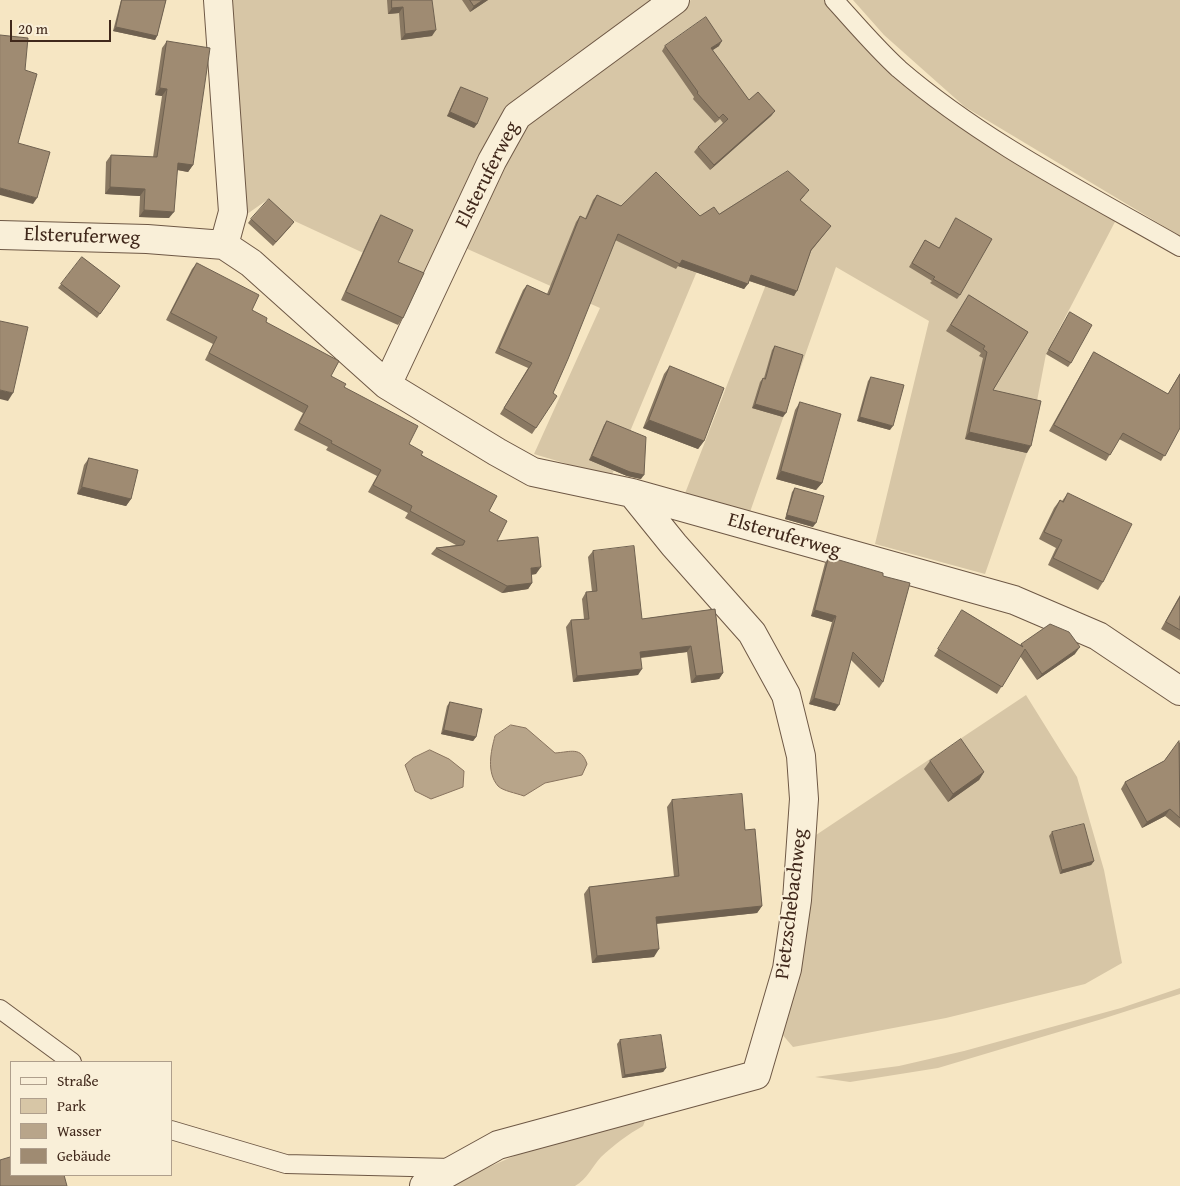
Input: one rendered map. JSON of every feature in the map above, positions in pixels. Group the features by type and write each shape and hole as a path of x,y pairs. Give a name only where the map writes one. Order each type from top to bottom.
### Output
{"street":[{"path":"218,0 233,212 224,245"},
{"name":"Elsteruferweg","path":"388,385 492,161 517,116 675,0"},
{"name":"Elsteruferweg","path":"0,235 147,239 224,245 251,262 388,385 533,472 632,493 1014,600 1098,636 1180,691"},
{"name":"Pietzschebachweg","path":"424,1186 498,1145 756,1075 786,969 797,900 804,799 801,756 786,695 752,633 674,545 632,493"}],"lane":[{"path":"834,0 898,68 947,106 1029,160 1180,247"},
{"path":"0,1009 71,1061"},
{"path":"172,1130 286,1164 455,1168"}],"green space":[{"path":"224,0 654,0 562,64 509,108 426,282 288,218 267,200 240,219"},
{"path":"691,0 825,0 874,55 1117,218 1046,354 1027,453 985,574 875,544 929,321 836,267 750,512 684,496 765,287 779,245 705,252 611,477 534,454 600,308 463,247 516,135 533,114"},
{"path":"853,0 1180,0 1180,236 965,107 884,35"},
{"path":"1026,695 1077,777 1104,870 1122,963 1085,984 946,1018 793,1047 781,1033 810,906 810,839"},
{"path":"1180,988 1180,994 938,1068 850,1082 815,1077 899,1066 964,1051 1121,1008"},
{"path":"639,1115 645,1121 643,1126 601,1157 583,1180 575,1186 445,1186 528,1150"}],"water":[{"path":"511,725 526,728 555,753 578,752 585,758 587,764 582,775 545,783 524,796 500,788 492,774 492,748 495,736"},
{"path":"430,750 449,759 464,771 463,787 431,799 415,791 405,765 413,758"}],"building":[{"path":"122,0 166,0 157,36 116,27"},
{"path":"392,0 432,0 436,30 405,34 403,7 392,8"},
{"path":"470,0 483,0 474,6"},
{"path":"706,17 722,41 711,48 749,100 758,92 775,111 714,165 698,147 728,119 723,114 719,118 697,93 665,46"},
{"path":"0,35 28,38 25,70 37,74 18,143 50,152 37,198 0,188"},
{"path":"167,41 210,48 193,165 178,163 174,212 144,210 145,189 110,187 111,155 157,157 167,89 160,88"},
{"path":"461,87 488,98 477,124 450,112"},
{"path":"788,171 809,190 800,200 831,226 811,250 797,291 751,275 748,284 682,260 680,264 618,234 553,393 557,396 536,428 504,408 532,363 499,348 527,285 549,295 580,216 586,219 597,195 621,206 656,172 700,216 714,207 719,214"},
{"path":"269,199 294,222 276,242 251,219"},
{"path":"381,215 413,230 398,262 424,273 403,318 346,292"},
{"path":"956,218 992,239 960,295 933,279 935,277 912,263 925,240 939,248"},
{"path":"82,257 120,286 100,314 61,284"},
{"path":"197,263 259,295 252,310 267,318 266,322 339,361 331,376 346,384 344,387 418,426 409,444 423,452 421,455 497,496 489,511 507,521 497,541 538,537 541,567 531,568 532,583 507,586 436,548 463,545 465,541 410,511 412,506 373,485 381,470 299,423 308,406 209,353 217,337 171,313"},
{"path":"969,295 1028,332 993,390 1041,401 1031,446 969,432 987,352 983,349 985,346 951,325"},
{"path":"1070,312 1092,325 1071,363 1049,350"},
{"path":"0,321 28,327 13,393 0,390"},
{"path":"775,346 803,355 786,413 755,404"},
{"path":"1094,352 1168,394 1180,374 1180,428 1165,456 1123,433 1110,455 1054,425"},
{"path":"670,366 724,388 704,441 649,420"},
{"path":"871,377 904,385 893,426 860,417"},
{"path":"800,402 841,414 822,483 781,471"},
{"path":"607,421 646,437 644,475 630,472 592,456"},
{"path":"89,458 138,470 131,499 82,487"},
{"path":"795,488 824,496 816,523 787,515"},
{"path":"1068,493 1132,524 1103,582 1053,558 1062,540 1044,532 1060,500 1063,502"},
{"path":"634,546 642,619 715,609 723,673 696,676 691,646 640,652 642,669 577,676 571,620 589,619 586,592 597,591 593,551"},
{"path":"829,557 883,573 883,576 910,583 883,682 853,652 839,705 814,698 836,616 815,610"},
{"path":"1180,597 1180,630 1166,622"},
{"path":"962,610 1023,647 1021,644 1050,624 1069,632 1080,647 1042,674 1025,649 1002,687 938,649"},
{"path":"450,702 482,709 476,737 444,730"},
{"path":"961,739 984,772 953,794 930,761"},
{"path":"1179,741 1180,818 1170,809 1147,822 1125,782 1164,761"},
{"path":"742,794 745,830 755,829 762,906 656,917 659,949 597,956 589,887 679,876 672,800"},
{"path":"1084,824 1094,861 1062,870 1052,832"},
{"path":"661,1035 666,1068 625,1075 620,1040"},
{"path":"10,1157 10,1176 64,1176 67,1186 0,1186 0,1160"}]}
